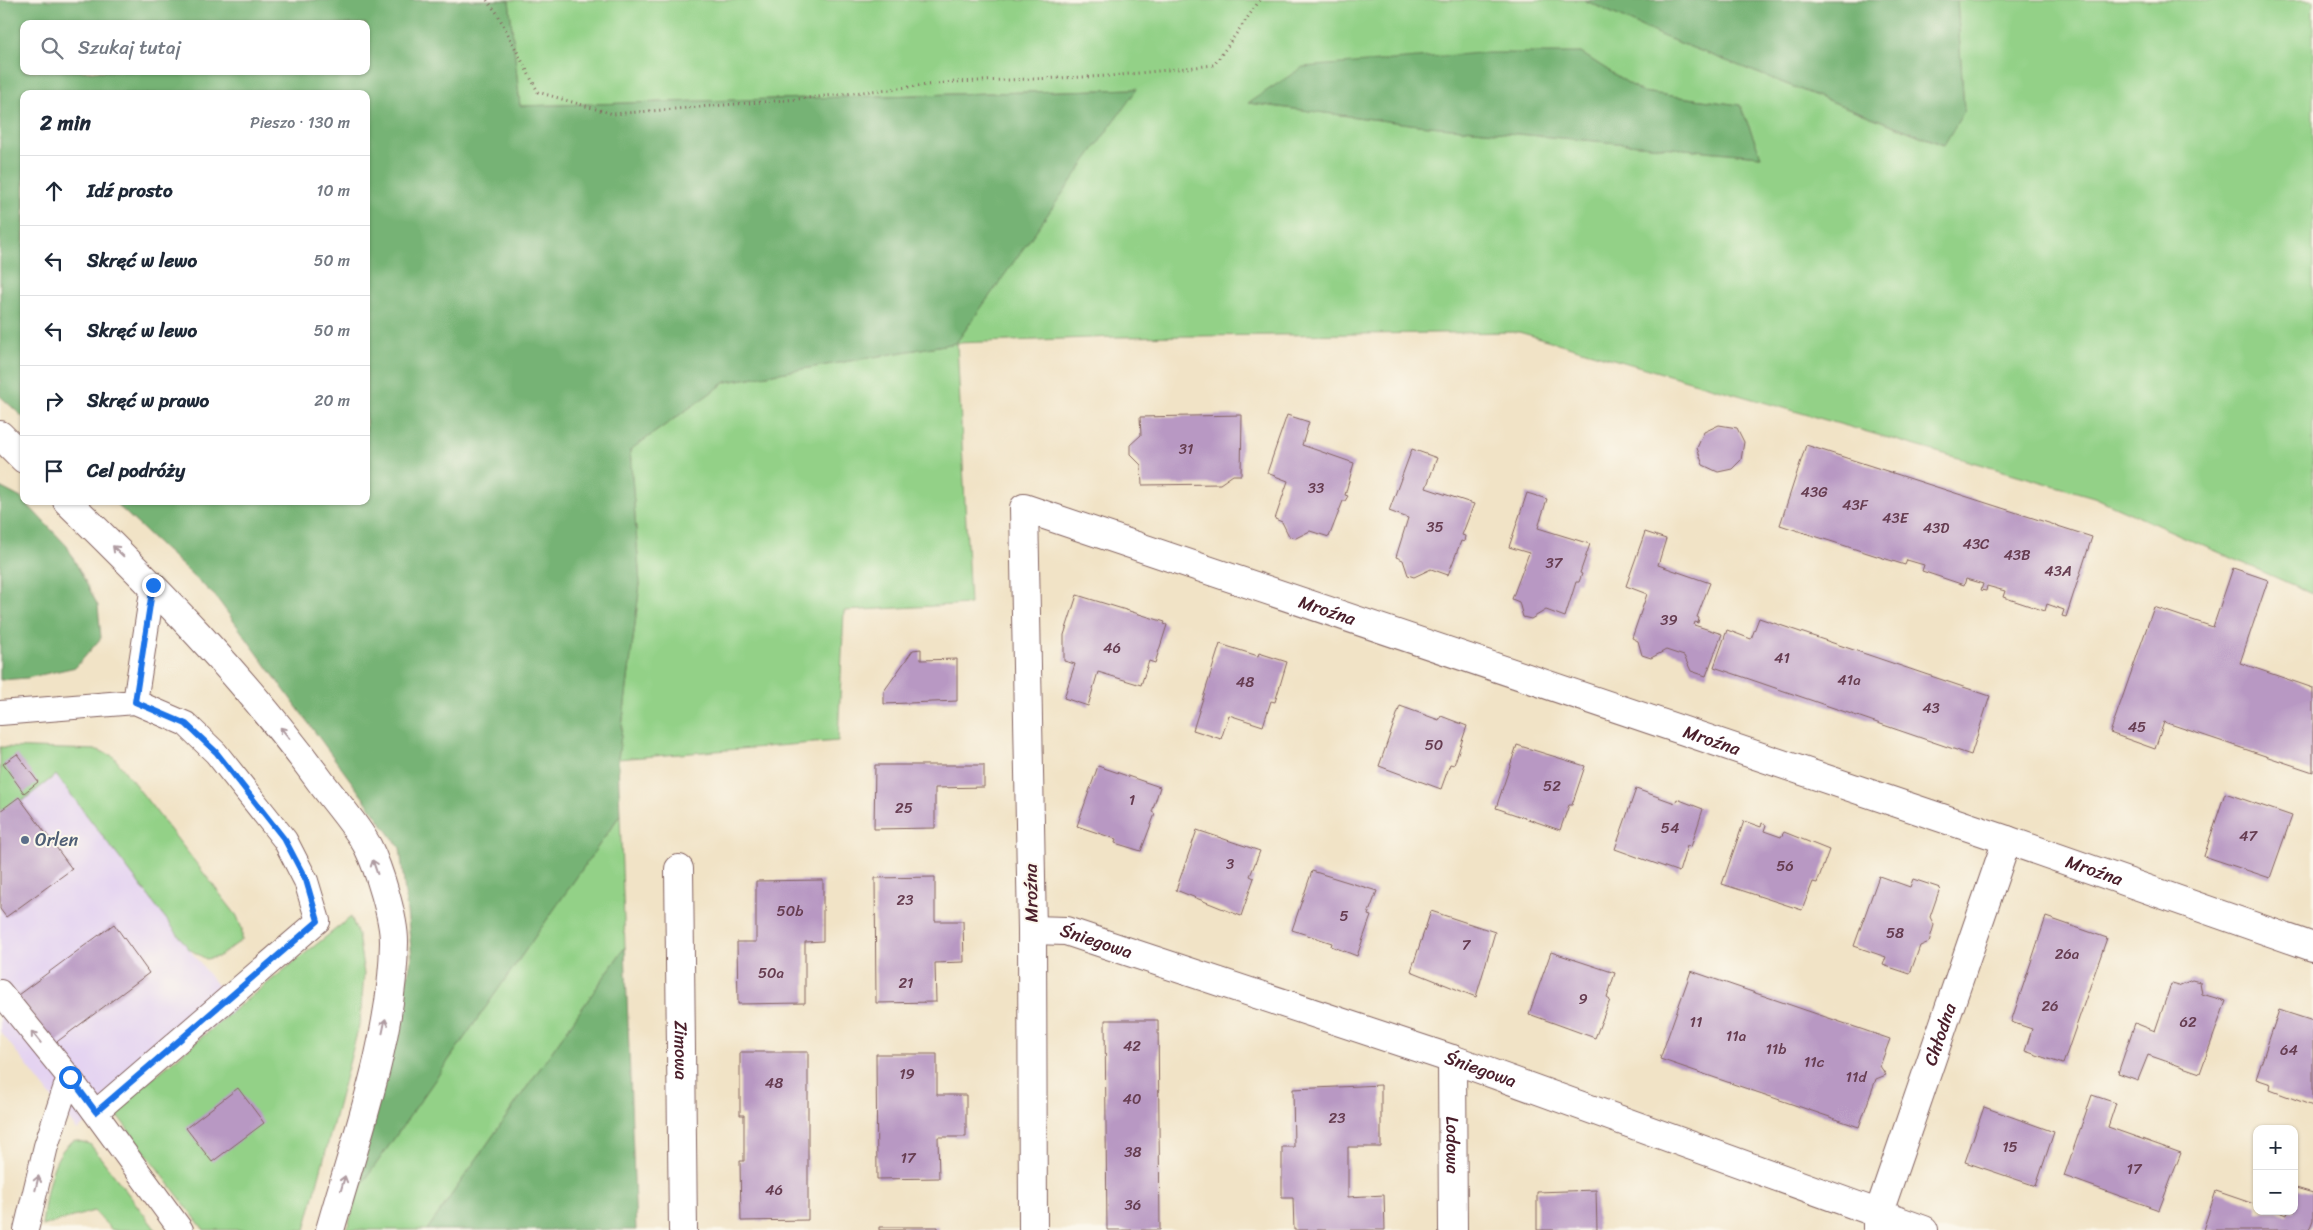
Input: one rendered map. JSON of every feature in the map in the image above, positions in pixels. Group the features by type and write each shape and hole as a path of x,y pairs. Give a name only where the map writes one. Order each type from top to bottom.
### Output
{"street":[{"path":"0,436 20,455"},
{"path":"72,505 153,585 286,734 368,846 386,898 394,940 390,998 376,1068 330,1230"},
{"name":"Mroźna","path":"1033,1230 1032,930 1024,508 2007,840 2313,948"},
{"name":"Chłodna","path":"1878,1222 2007,840"},
{"name":"Zimowa","path":"679,869 683,1230"},
{"name":"Śniegowa","path":"1032,930 1066,931 1452,1059 1878,1222 1924,1230"},
{"name":"Lodowa","path":"1452,1059 1454,1230"}],"lane":[{"path":"135,702 153,585"},
{"path":"0,713 135,702 186,724 216,752 285,840 306,880 318,921 96,1112"},
{"path":"0,992 70,1077 180,1230"},
{"path":"26,1230 46,1146 70,1077"}],"path":[{"path":"487,0 497,13 538,92 613,114 798,99 954,82 1110,76 1214,65 1260,0"}],"shaded area":[{"path":"56,775 235,1009 77,1130 0,1031 0,818"}],"green space":[{"path":"0,0 509,0 520,106 1137,89 956,343 726,382 630,450 640,584 618,759 620,815 358,1190 412,957 400,848 216,597 117,505 370,505 370,90 20,90 20,414 0,396"},
{"path":"509,0 1584,0 1662,36 1943,145 1964,111 1957,0 2313,0 2313,304 2311,334 2313,335 2313,594 2094,497 1519,332 1116,337 957,343 970,604 844,611 838,741 618,759 640,584 630,450 726,382 956,343 1136,89 520,106","holes":["1581,53 1642,92 1740,105 1761,156 1418,125 1248,103"]},
{"path":"1584,0 1957,0 1964,111 1944,145 1662,36"},
{"path":"1481,53 1581,53 1642,92 1740,105 1761,156 1418,125 1248,103 1303,67"},
{"path":"0,487 20,497 20,505 28,505 67,546 98,606 101,638 76,667 27,678 0,680"},
{"path":"0,747 98,750 113,756 237,916 242,929 242,940 218,957 206,959 189,949 56,775 0,818"},
{"path":"620,815 625,947 427,1230 347,1230 358,1190"},
{"path":"351,917 358,935 364,974 360,1022 305,1230 204,1230 114,1111 235,1009"},
{"path":"625,947 636,1230 427,1230"},
{"path":"75,1140 90,1144 156,1230 112,1230 94,1211 42,1226 47,1191 54,1165 67,1146"}],"building":[{"path":"1242,415 1241,475 1233,475 1220,484 1142,485 1141,465 1130,454 1130,445 1141,435 1140,417"},
{"path":"1287,415 1309,422 1302,445 1354,463 1345,495 1348,496 1343,501 1329,537 1310,531 1296,538 1289,536 1282,522 1275,519 1288,481 1267,473"},
{"path":"1719,425 1737,428 1744,442 1741,460 1732,469 1718,472 1703,465 1697,448 1704,432"},
{"path":"1806,445 2092,537 2066,617 2062,616 2064,610 2047,604 2045,611 2003,597 2005,591 1987,586 1986,591 1981,590 1983,584 1966,579 1964,585 1922,571 1924,565 1907,560 1905,565 1780,525"},
{"path":"1412,449 1437,458 1426,488 1474,504 1462,535 1465,536 1464,542 1461,541 1448,575 1431,569 1414,577 1408,575 1403,560 1396,557 1408,518 1389,511"},
{"path":"1527,493 1547,499 1538,528 1590,544 1580,573 1582,574 1579,582 1576,582 1565,617 1546,610 1531,619 1523,617 1519,602 1512,599 1529,553 1509,547"},
{"path":"1645,532 1666,539 1658,565 1710,583 1697,617 1699,618 1698,623 1695,622 1694,625 1722,634 1706,676 1691,671 1684,656 1666,650 1651,658 1642,655 1638,641 1632,638 1647,594 1626,586"},
{"path":"2233,568 2268,580 2240,663 2313,688 2313,772 2164,722 2155,749 2110,733 2154,607 2213,627"},
{"path":"1077,595 1165,622 1164,624 1167,625 1155,663 1149,661 1141,685 1098,672 1088,706 1064,698 1075,664 1064,661 1064,635"},
{"path":"1759,618 1990,696 1971,755 1714,667 1727,630 1751,639"},
{"path":"1220,644 1258,656 1259,653 1287,662 1275,702 1271,701 1263,726 1229,715 1221,739 1193,730"},
{"path":"921,649 921,660 957,659 957,701 884,704 884,691 913,650"},
{"path":"1400,706 1439,720 1441,716 1467,726 1454,765 1450,764 1441,789 1379,766"},
{"path":"1517,745 1585,766 1572,805 1569,805 1560,830 1496,808"},
{"path":"17,754 38,782 24,793 3,764"},
{"path":"875,765 984,765 984,787 935,788 935,828 874,829"},
{"path":"1098,766 1160,787 1152,812 1155,814 1141,851 1115,843 1116,839 1077,826"},
{"path":"1636,789 1675,803 1677,799 1703,809 1691,847 1687,846 1679,872 1615,849"},
{"path":"2225,793 2292,816 2270,878 2204,856"},
{"name":"Orlen","path":"19,797 72,869 6,917 0,909 0,811"},
{"path":"1744,821 1761,827 1762,823 1766,825 1764,831 1781,837 1784,832 1829,850 1817,883 1813,882 1802,910 1722,884"},
{"path":"1197,830 1260,851 1250,876 1254,878 1241,916 1176,890"},
{"path":"1312,871 1377,891 1368,915 1371,916 1357,956 1331,946 1332,943 1292,930"},
{"path":"1879,876 1910,887 1913,879 1940,888 1930,917 1934,925 1929,942 1920,946 1910,974 1883,965 1886,957 1854,946"},
{"path":"935,877 935,921 963,921 964,962 935,963 936,1002 876,1003 875,878"},
{"path":"823,880 823,941 805,942 805,1003 738,1004 737,942 756,942 756,881"},
{"path":"1431,911 1495,932 1476,997 1411,971"},
{"path":"2046,917 2107,938 2063,1064 2025,1051 2032,1029 2011,1022"},
{"path":"114,924 149,973 38,1056 3,1006"},
{"path":"1551,952 1615,973 1607,998 1610,1000 1595,1038 1529,1014"},
{"path":"1691,971 1890,1039 1880,1066 1886,1075 1876,1079 1859,1127 1660,1059"},
{"path":"2192,980 2200,982 2202,994 2226,1001 2200,1073 2148,1055 2138,1080 2118,1073 2135,1023 2155,1031 2171,984 2178,986"},
{"path":"2279,1010 2313,1021 2313,1106 2270,1090 2271,1084 2256,1079"},
{"path":"1105,1020 1158,1020 1160,1230 1107,1230"},
{"path":"740,1052 808,1052 808,1220 741,1221 740,1161 744,1161 744,1115 740,1115"},
{"path":"876,1054 937,1054 937,1095 966,1095 966,1137 938,1137 939,1178 877,1179"},
{"path":"1381,1085 1381,1147 1348,1147 1348,1197 1384,1195 1385,1230 1294,1230 1293,1198 1282,1198 1282,1147 1294,1147 1293,1089"},
{"path":"238,1088 264,1123 212,1162 186,1128"},
{"path":"2092,1095 2116,1103 2108,1127 2181,1153 2159,1210 2064,1176"},
{"path":"1984,1107 2054,1132 2036,1186 1965,1162"},
{"path":"2298,1189 2313,1193 2313,1220 2309,1230 2203,1230 2216,1191 2253,1204 2253,1215 2298,1215"},
{"path":"1596,1190 1597,1230 1537,1230 1537,1192"},
{"path":"879,1227 938,1227 938,1230 879,1230"}],"place":[{"name":"Orlen","path":"25,840"}],"route":[{"path":"70,1077 96,1112 318,921 306,880 285,840 216,752 186,724 135,702 153,585"}]}
